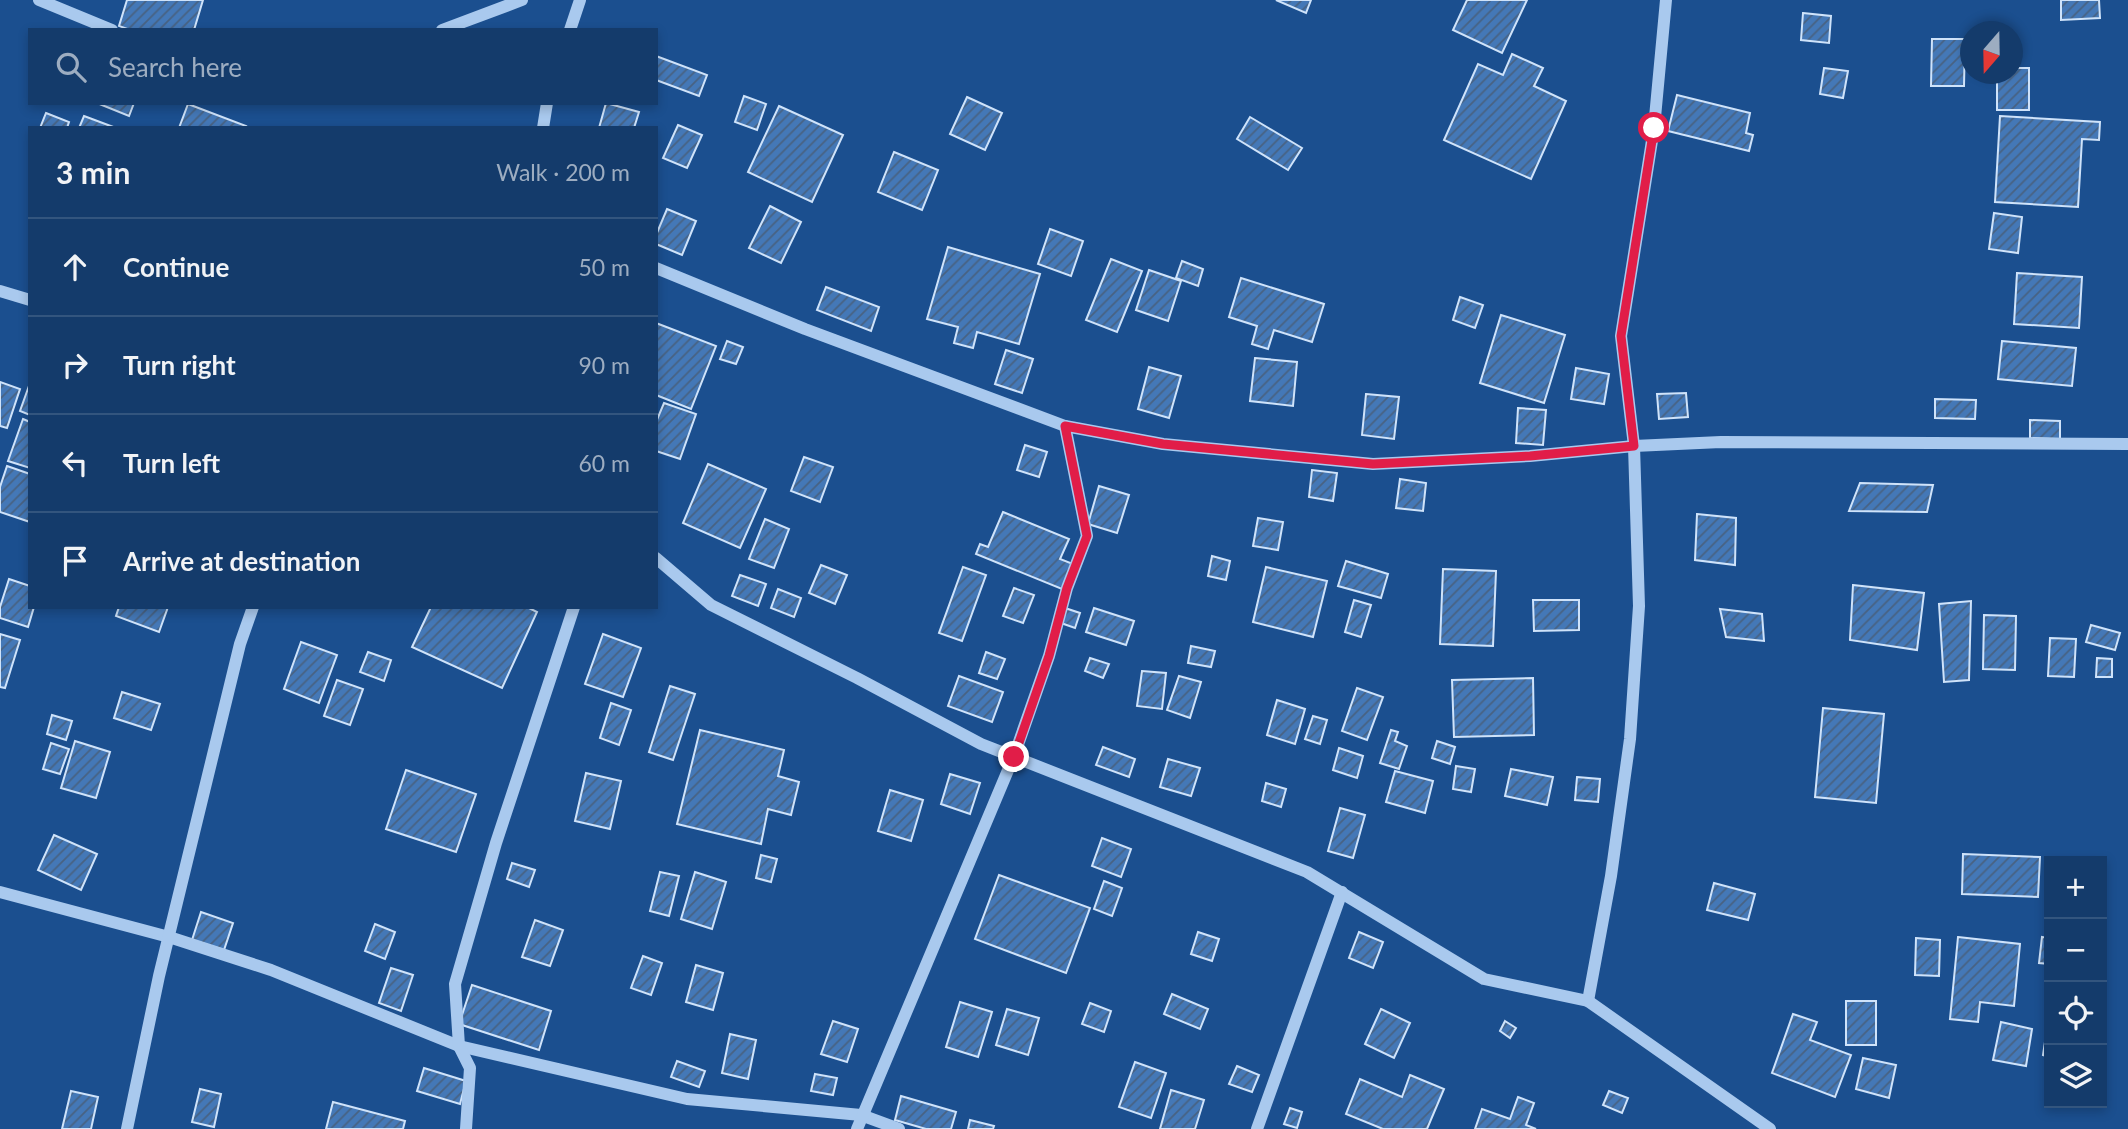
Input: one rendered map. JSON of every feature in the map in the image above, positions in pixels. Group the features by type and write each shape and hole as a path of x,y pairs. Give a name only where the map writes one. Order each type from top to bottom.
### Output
{"street":[{"path":"39,0 107,28"},
{"path":"447,28 522,0"},
{"path":"571,28 580,0"},
{"path":"1588,1001 1611,876 1630,739 1639,606 1634,446 1621,336 1654,128 1666,0"},
{"path":"543,126 547,105"},
{"path":"658,269 805,329 1065,426 1163,444 1373,464 1721,442 2128,444"},
{"path":"0,291 28,299"},
{"path":"858,1129 1014,757 1049,656 1067,588 1087,536 1065,426"},
{"path":"658,560 711,605 981,744 1307,872 1484,979 1588,1001 1763,1127"},
{"path":"127,1129 169,937 240,643 252,609"},
{"path":"466,1129 470,1069 459,1046 455,984 496,843 573,609"},
{"path":"0,892 169,937 271,970 459,1046 687,1099 862,1115 899,1129"},
{"path":"1257,1129 1342,892"}],"building":[{"path":"127,0 203,0 195,28 119,26"},
{"path":"1276,0 1311,0 1306,13"},
{"path":"1467,0 1527,0 1502,53 1453,30"},
{"path":"2061,0 2099,0 2100,18 2061,20"},
{"path":"1803,13 1831,16 1829,43 1801,40"},
{"path":"1932,39 1960,39 1960,84 1964,86 1931,86"},
{"path":"1512,54 1543,68 1534,86 1566,101 1531,179 1444,140 1478,64 1503,75"},
{"path":"658,57 707,75 699,96 658,81"},
{"path":"1824,68 1848,71 1843,98 1820,94"},
{"path":"2023,68 2029,68 2029,110 1997,110 1997,84 2023,84"},
{"path":"1677,95 1750,113 1746,133 1753,135 1749,151 1668,131"},
{"path":"744,96 766,104 757,130 735,122"},
{"path":"967,97 1002,113 985,150 950,134"},
{"path":"102,105 133,105 129,116"},
{"path":"188,105 191,105 246,126 180,126"},
{"path":"605,105 639,112 635,126 600,126"},
{"path":"779,106 843,135 812,202 748,172"},
{"path":"46,113 69,122 68,126 41,126"},
{"path":"84,116 111,126 80,126"},
{"path":"2000,116 2100,122 2099,140 2082,139 2078,207 1995,202"},
{"path":"1250,117 1302,148 1288,170 1237,139"},
{"path":"678,125 702,135 687,168 663,158"},
{"path":"894,152 938,170 922,210 878,192"},
{"path":"770,206 801,222 781,263 749,248"},
{"path":"667,209 696,221 682,255 658,245 658,230"},
{"path":"1994,213 2022,217 2018,253 1989,249"},
{"path":"1050,229 1083,241 1071,276 1038,264"},
{"path":"948,247 1040,274 1019,344 977,332 973,348 954,343 958,327 927,319"},
{"path":"1111,259 1142,271 1117,332 1086,320"},
{"path":"1182,261 1203,269 1198,286 1176,278"},
{"path":"1149,270 1181,281 1168,321 1136,310"},
{"path":"2017,273 2082,277 2079,328 2014,324"},
{"path":"1241,278 1324,304 1312,342 1274,330 1268,349 1252,344 1257,326 1229,317"},
{"path":"826,287 879,307 871,331 817,310"},
{"path":"1460,297 1483,305 1475,328 1453,320"},
{"path":"1501,315 1565,335 1544,403 1480,383"},
{"path":"658,324 716,346 691,409 658,396"},
{"path":"727,341 743,347 736,364 720,359"},
{"path":"2002,341 2076,348 2072,386 1998,379"},
{"path":"1006,350 1033,359 1022,393 995,384"},
{"path":"1255,358 1297,362 1293,406 1250,401"},
{"path":"1149,367 1181,376 1169,418 1138,409"},
{"path":"1576,368 1609,374 1604,404 1571,399"},
{"path":"0,382 20,389 7,428 0,426"},
{"path":"28,389 28,414 20,411"},
{"path":"1686,393 1688,417 1659,419 1657,394"},
{"path":"1366,394 1399,397 1394,439 1362,435"},
{"path":"1935,399 1976,400 1975,419 1935,418"},
{"path":"664,403 696,414 680,459 658,452 658,417"},
{"path":"1518,408 1546,410 1543,445 1516,443"},
{"path":"23,419 28,421 28,467 8,461"},
{"path":"2030,420 2060,421 2060,439 2030,438"},
{"path":"1025,445 1047,452 1039,477 1017,470"},
{"path":"804,457 833,467 820,502 791,491"},
{"path":"708,464 766,489 740,548 683,523"},
{"path":"7,466 28,473 28,521 0,512 0,487"},
{"path":"1312,470 1337,473 1333,501 1309,497"},
{"path":"1400,479 1426,483 1423,511 1396,508"},
{"path":"1860,483 1933,485 1927,512 1849,511"},
{"path":"1099,486 1129,495 1117,533 1088,524"},
{"path":"1003,512 1069,539 1060,559 1073,564 1062,589 976,554 980,544 988,547"},
{"path":"1697,514 1736,518 1735,565 1695,560"},
{"path":"1258,518 1283,522 1278,550 1253,546"},
{"path":"765,519 789,529 774,568 749,559"},
{"path":"1212,556 1230,561 1226,580 1208,576"},
{"path":"1346,561 1388,574 1381,598 1338,586"},
{"path":"821,565 847,575 835,604 809,593"},
{"path":"963,567 986,575 962,641 939,633"},
{"path":"1266,567 1327,581 1313,637 1253,622"},
{"path":"1443,569 1496,571 1493,646 1440,644"},
{"path":"740,575 766,584 758,606 732,596"},
{"path":"9,579 28,585 28,609 33,609 28,627 0,618 0,607"},
{"path":"1853,585 1924,593 1917,650 1850,640"},
{"path":"1014,588 1034,595 1023,623 1003,616"},
{"path":"778,589 801,598 794,617 771,608"},
{"path":"1354,600 1371,605 1361,637 1345,632"},
{"path":"1533,600 1579,600 1579,630 1534,631"},
{"path":"1971,601 1969,680 1944,682 1939,604"},
{"path":"1065,608 1080,613 1075,628 1061,623"},
{"path":"1094,608 1134,621 1126,645 1086,632"},
{"path":"118,609 167,609 159,632 116,616"},
{"path":"430,609 531,609 537,612 502,688 412,647"},
{"path":"1720,609 1762,614 1764,641 1726,637"},
{"path":"1984,615 2016,616 2015,670 1983,669"},
{"path":"2091,625 2120,633 2115,650 2086,642"},
{"path":"0,634 20,640 5,688 0,687"},
{"path":"603,634 641,648 623,697 585,684"},
{"path":"2050,638 2076,639 2074,677 2048,676"},
{"path":"301,642 337,655 319,703 284,689"},
{"path":"1191,646 1215,651 1211,667 1188,663"},
{"path":"368,652 391,660 384,681 360,672"},
{"path":"986,652 1005,659 997,679 979,673"},
{"path":"1090,658 1109,664 1103,678 1085,671"},
{"path":"2097,658 2112,659 2112,677 2096,677"},
{"path":"1142,671 1166,673 1162,709 1137,706"},
{"path":"959,676 1003,692 992,722 948,706"},
{"path":"1179,676 1201,682 1190,718 1167,710"},
{"path":"1533,678 1534,735 1454,737 1452,680"},
{"path":"337,680 363,689 350,725 324,716"},
{"path":"670,686 695,694 673,760 649,752"},
{"path":"1357,688 1383,697 1367,740 1342,731"},
{"path":"122,692 160,704 151,730 114,718"},
{"path":"1277,700 1305,709 1295,744 1267,735"},
{"path":"611,703 631,710 619,745 600,738"},
{"path":"1823,708 1884,714 1876,803 1815,797"},
{"path":"52,715 72,721 66,740 47,734"},
{"path":"1313,716 1327,720 1320,744 1305,739"},
{"path":"700,730 784,750 778,776 799,782 791,815 768,809 761,844 677,824"},
{"path":"1391,730 1398,732 1395,741 1407,746 1399,769 1380,763"},
{"path":"75,741 110,752 96,798 61,788"},
{"path":"1437,741 1455,747 1450,764 1432,758"},
{"path":"51,743 69,749 60,774 43,769"},
{"path":"1103,747 1135,759 1129,777 1096,765"},
{"path":"1339,748 1363,756 1357,778 1333,770"},
{"path":"1168,759 1200,768 1191,796 1160,787"},
{"path":"1456,766 1475,769 1471,792 1453,789"},
{"path":"1511,769 1553,777 1547,805 1505,796"},
{"path":"406,770 476,794 456,852 386,829"},
{"path":"1395,771 1433,781 1425,813 1386,802"},
{"path":"586,773 621,781 610,829 575,821"},
{"path":"950,774 980,783 970,814 941,804"},
{"path":"1577,777 1600,779 1598,802 1575,800"},
{"path":"1266,783 1286,789 1281,807 1262,801"},
{"path":"890,790 923,800 911,841 878,831"},
{"path":"1340,808 1365,815 1353,858 1328,851"},
{"path":"54,835 97,854 81,890 38,870"},
{"path":"1102,838 1131,849 1121,877 1092,866"},
{"path":"1963,854 2040,857 2038,897 1962,894"},
{"path":"761,855 777,859 771,882 756,878"},
{"path":"512,863 535,870 529,887 507,879"},
{"path":"660,872 679,876 669,916 650,911"},
{"path":"695,872 726,882 712,929 681,919"},
{"path":"999,875 1090,908 1066,973 975,939"},
{"path":"1104,881 1122,888 1112,916 1094,909"},
{"path":"1714,883 1755,894 1748,920 1707,910"},
{"path":"201,912 233,923 224,950 192,940"},
{"path":"535,920 563,930 550,966 522,957"},
{"path":"375,924 395,932 385,959 365,951"},
{"path":"1198,932 1219,939 1212,961 1191,954"},
{"path":"1359,932 1383,942 1373,968 1349,958"},
{"path":"1958,937 2020,944 2014,1006 1980,1002 1978,1022 1950,1019"},
{"path":"2042,937 2044,937 2044,964 2039,963"},
{"path":"1916,938 1940,940 1939,976 1915,975"},
{"path":"643,956 662,963 651,995 631,988"},
{"path":"696,965 723,973 713,1010 686,1002"},
{"path":"391,968 413,975 401,1011 379,1003"},
{"path":"472,985 551,1011 539,1050 459,1024"},
{"path":"1172,994 1208,1009 1200,1029 1164,1014"},
{"path":"1846,1001 1876,1001 1876,1045 1846,1045"},
{"path":"960,1002 992,1012 978,1057 946,1047"},
{"path":"1090,1003 1111,1011 1104,1032 1082,1024"},
{"path":"1007,1009 1039,1018 1028,1055 996,1045"},
{"path":"1381,1009 1410,1023 1394,1058 1365,1044"},
{"path":"1793,1014 1817,1022 1810,1040 1851,1055 1835,1097 1772,1073"},
{"path":"833,1021 858,1029 847,1062 821,1054"},
{"path":"1505,1021 1516,1028 1510,1038 1500,1031"},
{"path":"2001,1022 2032,1029 2026,1066 1993,1060"},
{"path":"730,1034 756,1040 748,1079 722,1073"},
{"path":"1863,1058 1896,1065 1889,1098 1856,1089"},
{"path":"677,1061 705,1071 699,1087 671,1077"},
{"path":"1135,1062 1166,1073 1151,1118 1119,1107"},
{"path":"1237,1066 1259,1075 1252,1092 1229,1084"},
{"path":"424,1068 466,1081 460,1104 417,1091"},
{"path":"815,1074 837,1078 833,1095 811,1091"},
{"path":"1410,1075 1444,1089 1427,1129 1383,1129 1346,1114 1360,1079 1402,1097"},
{"path":"200,1089 221,1094 214,1127 192,1122"},
{"path":"1171,1090 1204,1100 1195,1129 1160,1129"},
{"path":"71,1091 98,1097 91,1129 62,1129"},
{"path":"1609,1091 1628,1098 1622,1113 1603,1105"},
{"path":"901,1096 956,1112 951,1129 926,1129 895,1120"},
{"path":"1518,1097 1534,1103 1526,1125 1536,1129 1475,1129 1482,1109 1510,1119"},
{"path":"333,1102 405,1121 403,1129 326,1129"},
{"path":"1290,1108 1302,1112 1297,1128 1284,1124"},
{"path":"970,1120 994,1126 993,1129 968,1129"}],"route":[{"path":"1014,757 1049,656 1067,588 1087,536 1065,426 1163,444 1373,464 1530,456 1634,446 1621,336 1654,128"}]}
